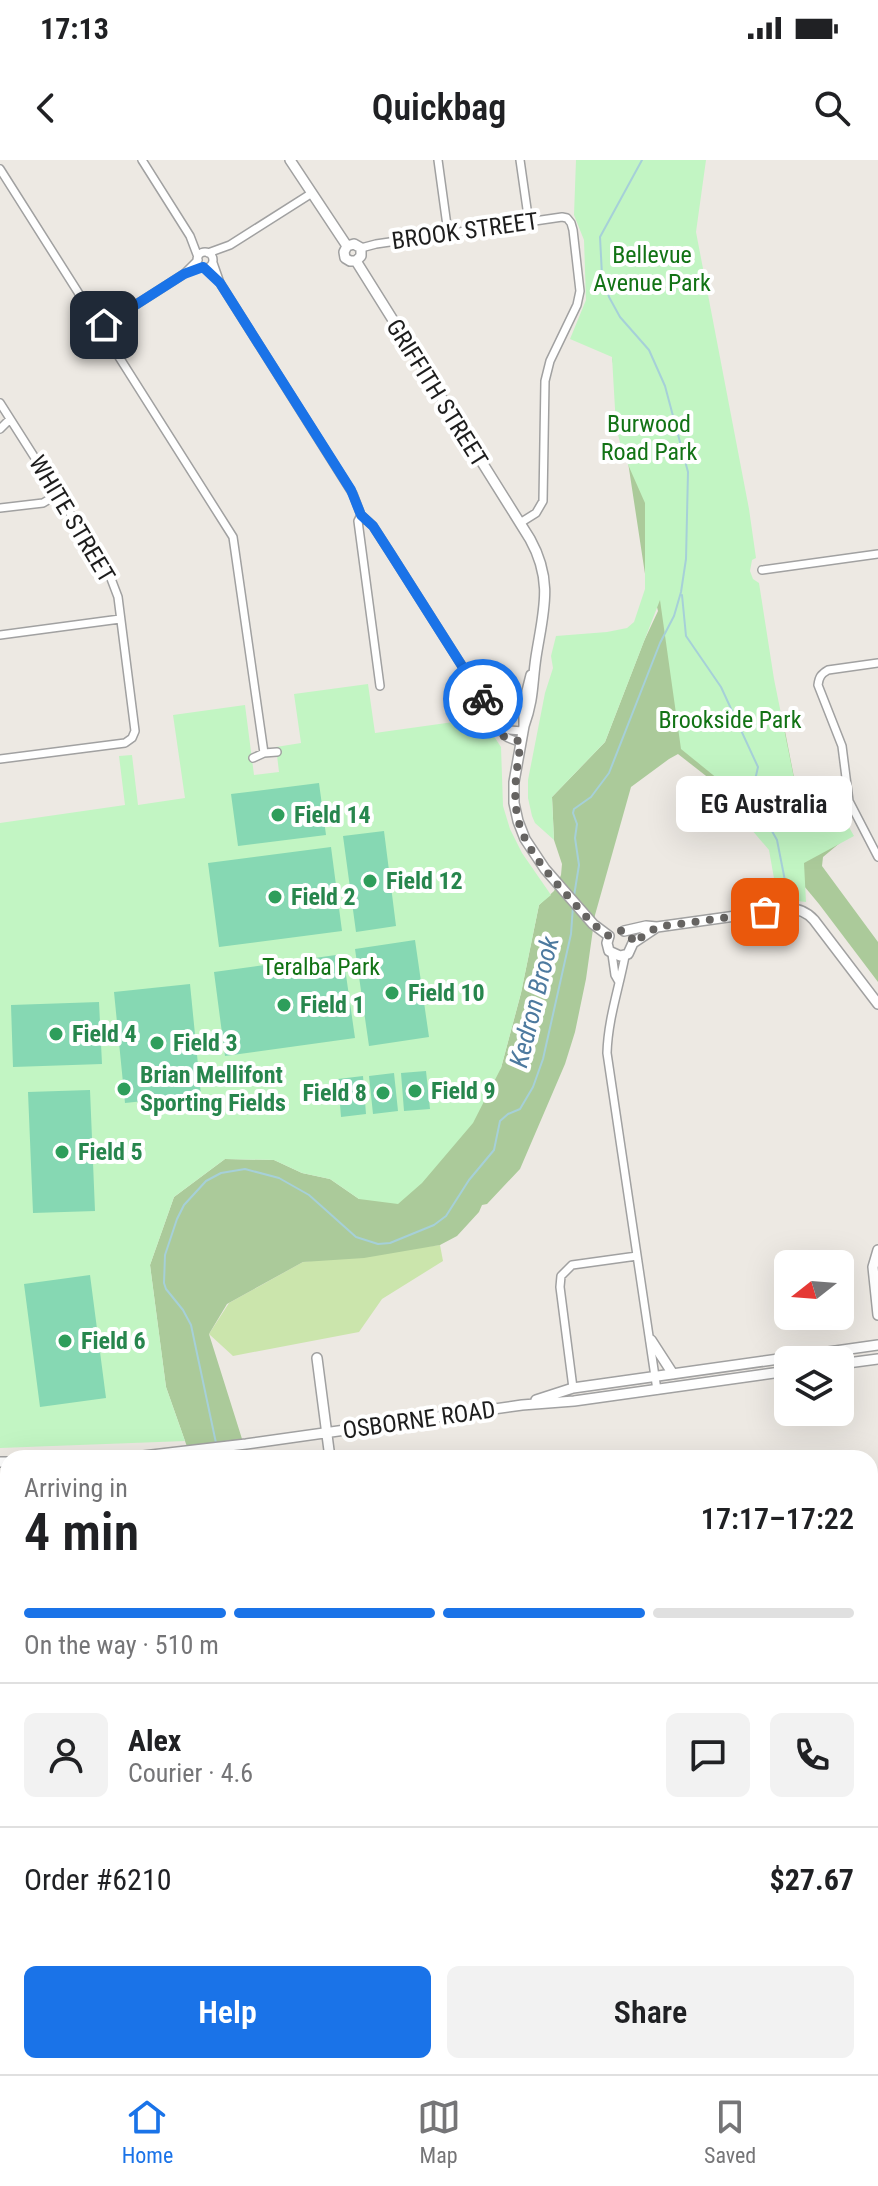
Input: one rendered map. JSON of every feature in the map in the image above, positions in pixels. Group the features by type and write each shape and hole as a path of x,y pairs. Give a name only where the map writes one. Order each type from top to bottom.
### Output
{"street":[{"path":"142,160 351,490 361,515 373,526 391,554 497,721 503,736 521,742"},
{"path":"290,160 347,246"},
{"path":"438,160 448,233"},
{"path":"520,160 529,223"},
{"path":"0,169 233,537 264,753"},
{"path":"101,327 312,193"},
{"name":"BROOK STREET","path":"361,248 562,217 570,220 579,297 550,361 545,381 543,501 536,513 520,523"},
{"path":"354,244 361,248 361,256 356,261 345,258 347,246 354,244"},
{"name":"GRIFFITH STREET","path":"356,261 535,548 545,579 545,605 525,696 514,782 516,812 525,839 551,877 593,924 609,936"},
{"name":"WHITE STREET","path":"0,403 110,576 118,597 135,727 132,738 125,743 0,759"},
{"path":"0,429 10,419"},
{"path":"0,508 45,502 58,494"},
{"path":"361,515 358,521 380,686"},
{"path":"762,570 878,554"},
{"path":"0,635 120,619"},
{"path":"878,663 828,670 818,679 819,691 842,746 849,801 878,857"},
{"path":"497,721 509,730 523,728"},
{"path":"253,758 277,752"},
{"path":"619,982 612,954 607,947 609,936 616,931 785,909 798,910 814,920 878,1004"},
{"path":"633,943 657,927"},
{"path":"624,931 631,936 633,943 631,951 625,956 608,1029 607,1053 657,1390"},
{"path":"612,954 625,956"},
{"path":"878,1250 873,1267 878,1315"},
{"path":"573,1388 561,1276 572,1265 637,1256"},
{"path":"651,1340 673,1374"},
{"name":"OSBORNE ROAD","path":"522,1405 573,1388 878,1345"},
{"path":"317,1358 329,1450"},
{"path":"854,1362 878,1359"},
{"name":"OSBORNE ROAD","path":"203,1450 774,1373"}],"green space":[{"path":"576,160 706,160 696,232 749,509 756,558 752,560 750,571 759,583 774,679 799,803 840,800 842,815 854,836 804,863 806,902 778,901 769,850 740,816 734,792 681,749 660,600 605,742 552,797 554,840 535,823 532,816 528,780 553,668 551,656 556,636 627,628 634,622 645,589 645,503 622,451 616,426 612,357 570,339 586,300 584,240 574,215"},
{"path":"612,357 767,677 785,731 799,803 841,842 823,857 822,866 878,942 878,982 819,904 724,790 678,754 669,759 631,787 595,915 575,1032 565,1064 520,1169 487,1204 482,1205 457,1236 440,1245 364,1258 303,1262 227,1304 209,1334 245,1450 188,1450 166,1387 150,1265 174,1197 225,1159 274,1160 302,1173 330,1179 359,1199 501,1068 521,993 539,905 554,891 561,875 562,864 554,840 552,797 605,742 658,611 647,587"},
{"name":"Teralba Park","path":"368,684 375,733 475,719 478,712 501,747 503,806 510,829 522,853 551,895 539,905 521,993 501,1068 473,1123 422,1183 398,1204 359,1199 330,1179 302,1173 274,1160 225,1159 174,1197 150,1265 166,1387 185,1441 0,1448 0,823 125,805 119,756 132,755 138,805 185,798 173,715 245,705 254,775 279,772 276,747 301,743 294,694"},
{"name":"Field 14","path":"319,783 326,835 238,846 231,794"},
{"name":"Field 12","path":"384,831 396,926 356,932 343,836"},
{"name":"Field 2","path":"331,847 342,931 219,947 208,863"},
{"name":"Field 10","path":"415,940 429,1037 369,1046 355,949"},
{"name":"Field 1","path":"343,954 355,1038 225,1056 214,972"},
{"name":"Field 3","path":"190,984 201,1095 125,1103 114,992"},
{"name":"Field 4","path":"99,1002 102,1064 13,1067 11,1005"},
{"name":"Field 9","path":"426,1071 430,1109 404,1111 401,1073"},
{"name":"Field 8","path":"394,1073 398,1111 373,1114 369,1076"},
{"path":"363,1076 366,1114 341,1117 338,1079"},
{"name":"Field 5","path":"90,1090 95,1211 33,1213 28,1092"},
{"path":"440,1245 443,1261 382,1299 359,1332 233,1356 209,1334 229,1303 303,1262"},
{"name":"Field 6","path":"90,1275 106,1398 40,1407 24,1284"}],"waterway":[{"name":"Kedron Brook","path":"574,896 579,865 574,809 591,797 609,773 660,643 674,616 686,559 688,472 665,386 649,350 620,317 602,275 600,237 642,160"},
{"path":"682,595 686,636 721,687 758,767 750,802 754,812 768,824 777,840 788,896"},
{"name":"Kedron Brook","path":"216,1443 191,1325 164,1283 165,1255 184,1205 206,1181 221,1173 245,1169 279,1178 309,1195 356,1237 378,1244 390,1243 434,1225 446,1216 469,1180 494,1150 500,1121 520,1109 533,1087 543,1059 571,934 573,906"}],"way so far":[{"path":"483,699 503,736 521,742 514,803 525,839 545,869 597,928 609,936 616,931 624,931 631,936 633,943 657,927 765,912"}],"place":[{"name":"Field 14","path":"278,815"},
{"name":"Field 12","path":"370,881"},
{"name":"Field 2","path":"275,897"},
{"name":"EG Australia","path":"765,912"},
{"name":"Field 10","path":"392,993"},
{"name":"Field 1","path":"284,1005"},
{"name":"Field 4","path":"56,1034"},
{"name":"Field 3","path":"157,1043"},
{"name":"Brian Mellifont Sporting Fields","path":"124,1089"},
{"name":"Field 9","path":"415,1091"},
{"name":"Field 8","path":"383,1093"},
{"name":"Field 5","path":"62,1152"},
{"name":"Field 6","path":"65,1341"}],"route":[{"path":"104,325 184,274 203,267 209,271 220,283 351,490 361,515 373,526 483,699"}],"park label":[{"name":"Bellevue Avenue Park","path":"652,269"},
{"name":"Burwood Road Park","path":"649,438"},
{"name":"Brookside Park","path":"730,720"}]}
